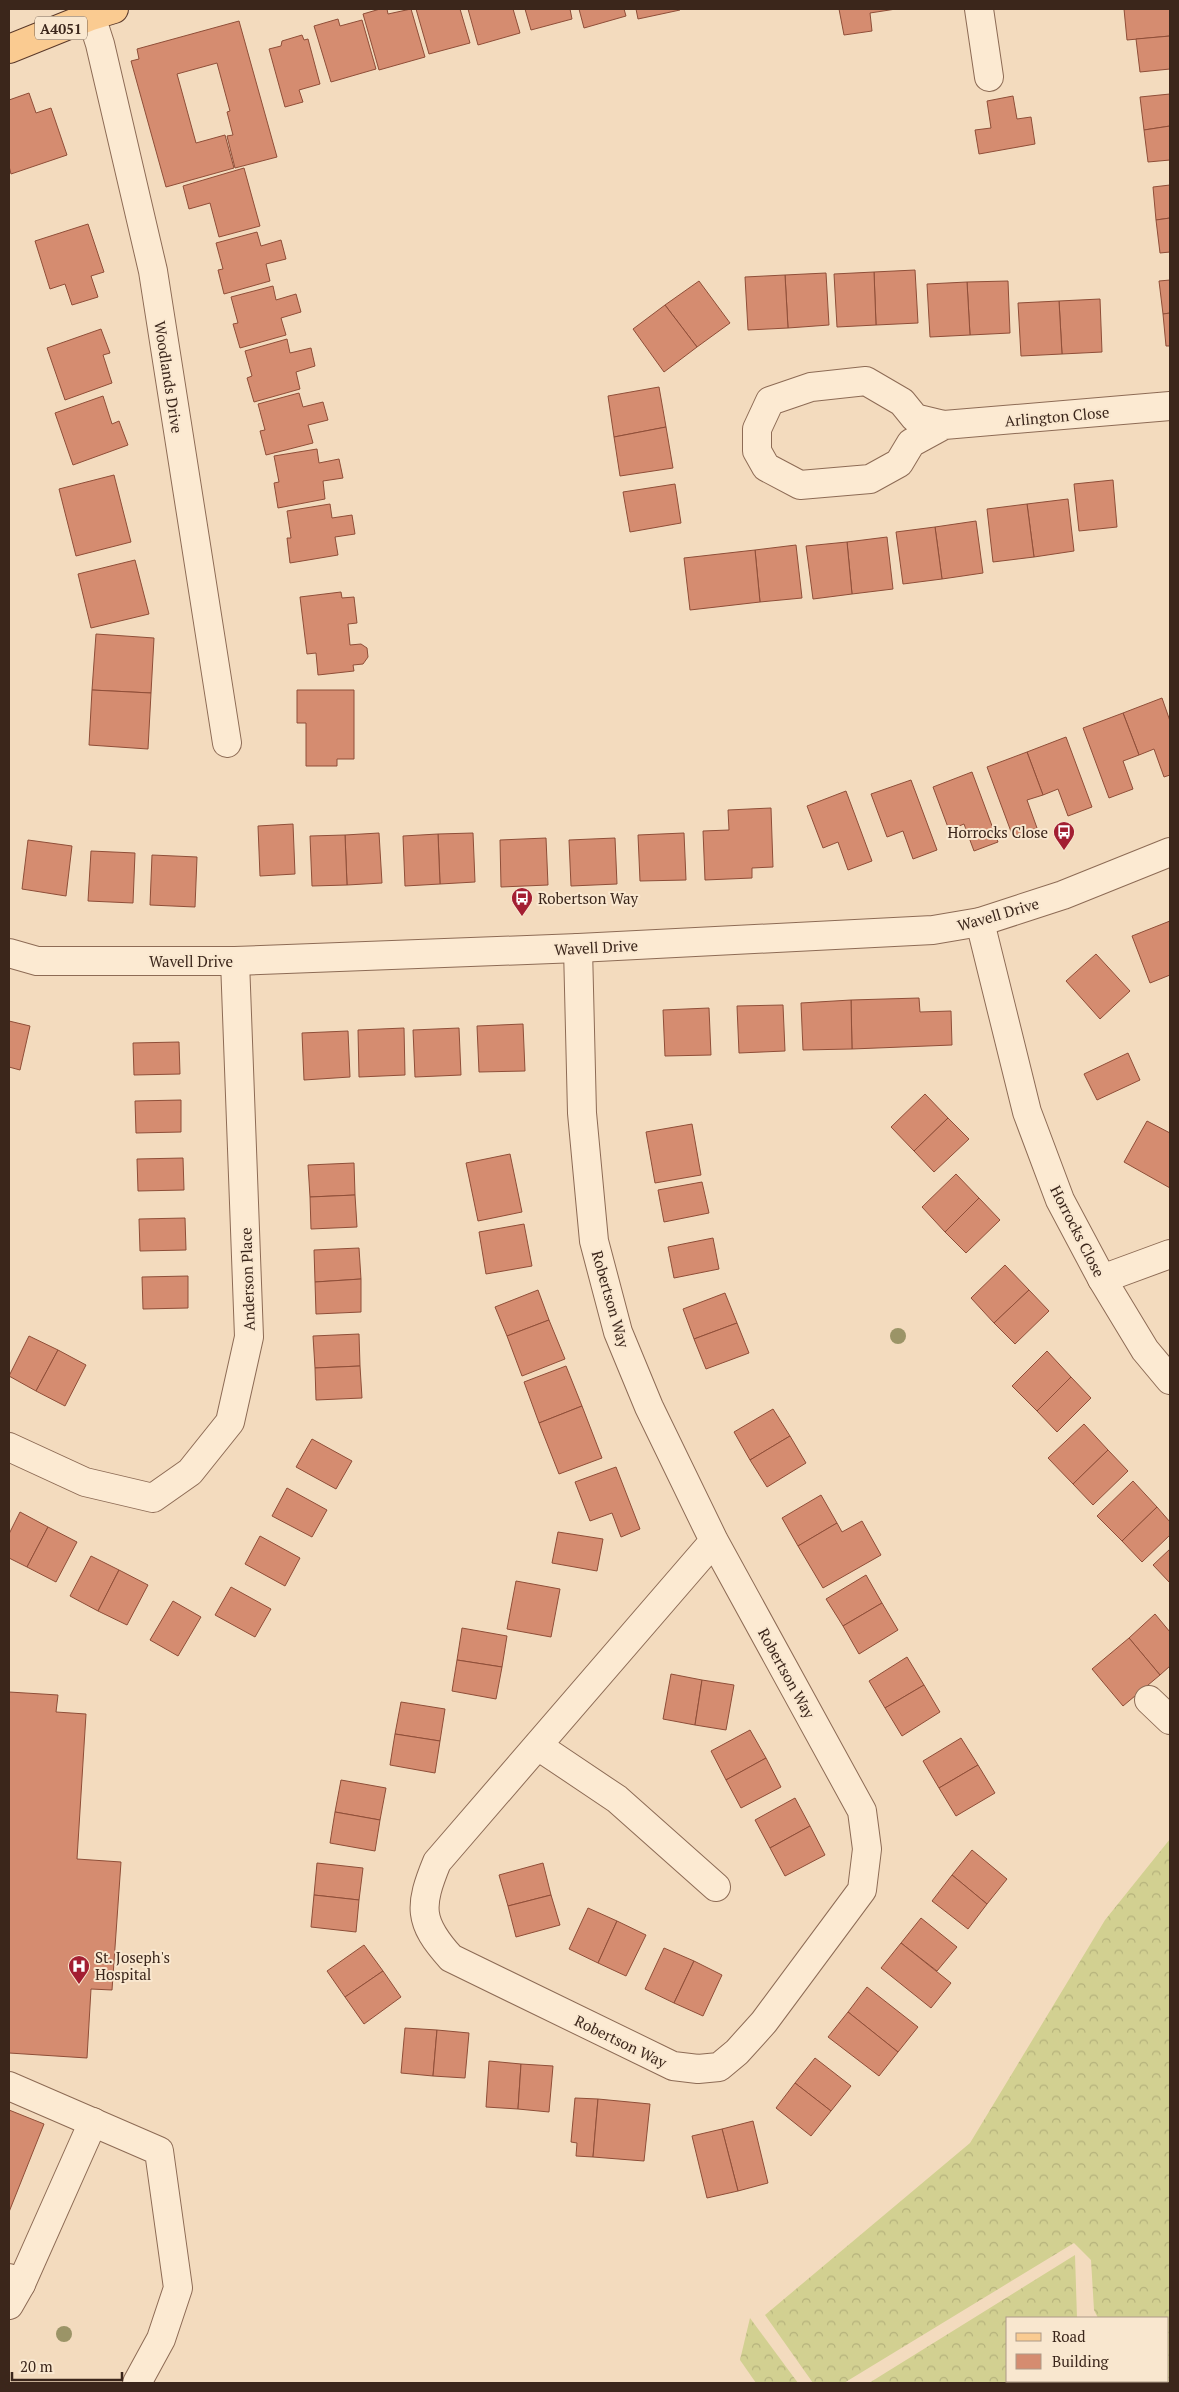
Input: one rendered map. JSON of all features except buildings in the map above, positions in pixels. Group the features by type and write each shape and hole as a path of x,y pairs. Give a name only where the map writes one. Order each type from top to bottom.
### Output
{"main road":[{"name":"A4051","path":"9,49 102,12"}],"street":[{"path":"979,9 989,77"},
{"name":"Woodlands Drive","path":"102,12 100,44 153,271 227,743"},
{"name":"Arlington Close","path":"944,425 912,443 899,463 870,480 800,485 766,467 757,450 757,429 770,401 811,387 866,381 902,402 916,418 944,425 1170,406"},
{"name":"Wavell Drive","path":"9,953 37,961 236,961 578,948 933,930 980,922 1063,895 1170,852"},
{"name":"Horrocks Close","path":"980,922 1027,1112 1060,1200 1102,1279 1145,1350 1170,1380"},
{"name":"Robertson Way","path":"578,948 582,1113 594,1241 618,1332 649,1407 714,1541 862,1811 867,1849 862,1890 764,2022 737,2052 719,2067 698,2069 673,2066 451,1958 435,1941 424,1916 427,1888 437,1862 714,1541"},
{"name":"Anderson Place","path":"9,1447 85,1482 153,1498 190,1472 230,1422 249,1337 236,961"},
{"path":"1102,1279 1170,1254"},
{"path":"1150,1700 1170,1720"},
{"path":"538,1746 617,1800 716,1887"},
{"path":"9,2086 160,2151 178,2288 161,2339 137,2383"},
{"path":"13,2289 93,2122"}],"green space":[{"path":"1170,1839 1170,2383 1126,2382 1169,2382 1169,2317 1098,2317 1094,2310 1091,2260 1074,2243 844,2383 813,2383 765,2315 970,2143 1105,1920"},
{"path":"1075,2255 1077,2317 1006,2317 1006,2382 1108,2383 869,2383"},
{"path":"750,2318 798,2383 756,2383 740,2360"}],"place":[{"name":"Horrocks Close","path":"1064,851"},
{"name":"Robertson Way","path":"522,917"},
{"name":"St. Joseph's Hospital","path":"79,1985"}]}
